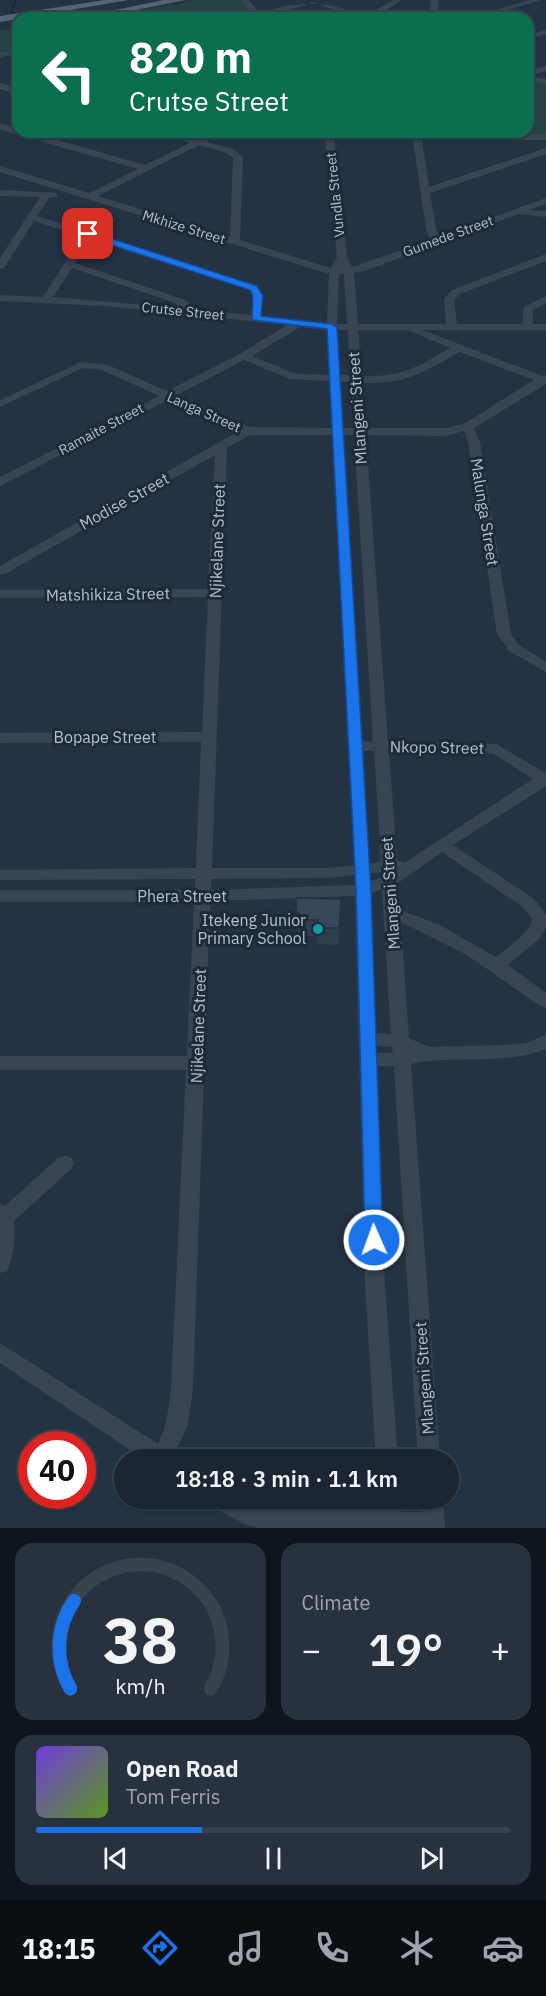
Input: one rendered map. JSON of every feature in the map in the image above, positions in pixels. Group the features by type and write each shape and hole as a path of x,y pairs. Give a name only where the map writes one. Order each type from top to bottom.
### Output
{"main road":[{"path":"46,12 124,0"},
{"path":"106,12 182,0"}],"street":[{"path":"274,12 314,0 345,12"},
{"path":"378,12 398,0"},
{"path":"487,12 506,4 537,0"},
{"path":"40,138 144,168"},
{"path":"183,138 230,151 238,157 235,242"},
{"path":"89,197 206,138"},
{"name":"Vundla Street","path":"329,138 342,257 349,272 351,327"},
{"path":"417,138 431,229 436,240"},
{"path":"426,191 546,151"},
{"name":"Mkhize Street","path":"0,169 334,272 349,272"},
{"path":"0,193 46,195 74,192"},
{"path":"0,266 46,195"},
{"name":"Gumede Street","path":"349,272 546,201"},
{"path":"513,212 546,214"},
{"path":"32,217 253,288 258,296 256,318"},
{"path":"47,299 88,234"},
{"name":"Vundla Street","path":"332,327 334,272 342,257"},
{"path":"452,327 449,299 456,292 546,257"},
{"path":"69,264 179,301 185,305 184,311"},
{"name":"Crutse Street","path":"0,298 47,299 332,327 546,327"},
{"path":"527,327 528,309 546,299"},
{"name":"Ramaite Street","path":"0,482 244,356 297,324"},
{"name":"Mlangeni Street","path":"332,327 363,890 375,1285 386,1449"},
{"name":"Mlangeni Street","path":"351,327 357,379 358,431 428,1449"},
{"path":"405,327 545,380"},
{"path":"244,356 294,377 357,379 406,377 458,348"},
{"name":"Langa Street","path":"0,404 75,367 90,364 248,431 445,432 468,428"},
{"path":"468,428 545,380"},
{"name":"Malunga Street","path":"468,428 474,442 504,634 514,648 546,668"},
{"name":"Modise Street","path":"0,571 248,431"},
{"name":"Njikelane Street","path":"167,1449 177,1424 182,1388 221,447"},
{"name":"Matshikiza Street","path":"0,594 215,593"},
{"name":"Bopape Street","path":"0,738 210,736"},
{"name":"Nkopo Street","path":"355,746 496,749 545,779"},
{"path":"388,874 420,859 545,779"},
{"path":"442,845 527,902 539,916 540,924 533,935 498,964"},
{"name":"Phera Street","path":"0,875 362,871 388,874"},
{"name":"Phera Street","path":"0,896 204,896 363,890 388,874"},
{"path":"392,913 432,927 498,964 546,1002"},
{"path":"368,1039 400,1041 427,1054"},
{"path":"369,1059 401,1060 427,1054 507,1052 528,1049 546,1042"},
{"path":"0,1063 197,1063"},
{"path":"0,1264 2,1215 64,1163"},
{"path":"0,1352 148,1449"},
{"path":"238,1509 252,1517 279,1520 434,1526 433,1509"},
{"path":"390,1509 391,1525"}],"green space":[{"path":"192,0 244,0 253,12 126,12"},
{"path":"12,29 12,52 0,53 0,31"},
{"path":"534,79 546,80 546,136 534,136"}],"building":[{"path":"296,898 341,899 339,928 317,928 318,920 298,920"}],"waterway":[{"path":"12,13 16,0"}],"place":[{"name":"Itekeng Junior Primary School","path":"318,929"}],"route":[{"path":"88,234 253,288 258,296 256,318 332,327 363,890 374,1240"}]}
